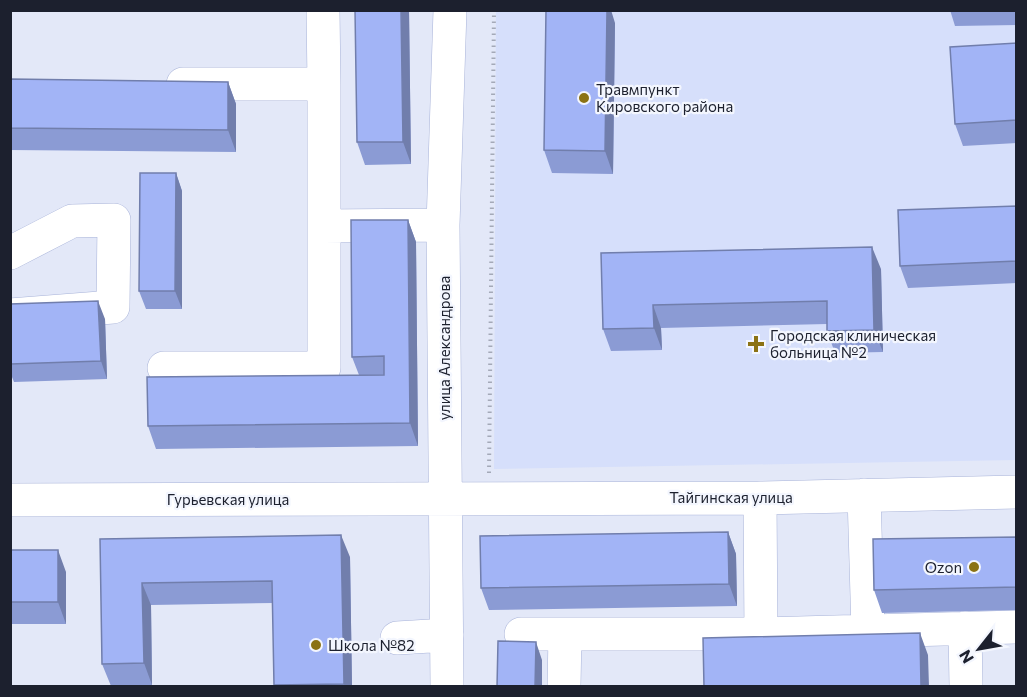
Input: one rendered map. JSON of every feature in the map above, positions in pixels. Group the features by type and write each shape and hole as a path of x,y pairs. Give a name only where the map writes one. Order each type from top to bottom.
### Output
{"street":[{"path":"164,368 324,368 323,10"},
{"name":"улица Александрова","path":"447,687 443,225 450,10"},
{"path":"150,84 324,84"},
{"path":"10,253 72,221 114,220 113,307 10,315"},
{"path":"324,226 443,225"},
{"name":"Тайгинская улица","path":"445,498 760,498 1017,492"},
{"path":"864,495 868,630"},
{"name":"Гурьевская улица","path":"10,500 445,498"},
{"path":"760,498 761,634"},
{"path":"521,634 761,634 1017,627"},
{"path":"965,628 966,687"},
{"path":"397,638 447,635"},
{"path":"564,687 565,635"}],"path":[{"path":"489,498 494,10"}],"shaded area":[{"name":"Городская клиническая больница №2","path":"496,11 1016,11 1016,460 494,469"}],"building":[{"path":"355,10 401,10 403,142 357,142"},
{"name":"Травмпункт Кировского района","path":"546,10 607,10 605,151 544,150"},
{"path":"1017,43 1017,120 955,124 950,47"},
{"path":"10,79 228,82 228,130 10,128"},
{"path":"140,173 176,173 175,291 139,291"},
{"path":"1017,206 1017,261 900,266 898,210"},
{"path":"351,220 408,220 410,423 148,426 147,377 384,375 384,356 352,357"},
{"path":"872,247 874,330 827,331 827,301 653,305 654,328 603,329 601,253"},
{"path":"98,301 101,361 10,364 10,304"},
{"path":"728,532 729,584 481,588 480,536"},
{"name":"Школа №82","path":"341,535 344,684 274,685 272,581 142,583 144,663 102,664 100,539"},
{"path":"1017,537 1017,587 874,590 873,539"},
{"path":"10,550 58,550 58,602 10,602"},
{"path":"920,633 921,687 704,687 703,638"},
{"path":"498,641 536,642 535,687 497,687"}],"place":[{"name":"Травмпункт Кировского района","path":"584,98"},
{"name":"Городская клиническая больница №2","path":"756,344"},
{"name":"Ozon","path":"974,567"},
{"name":"Школа №82","path":"316,645"}]}
